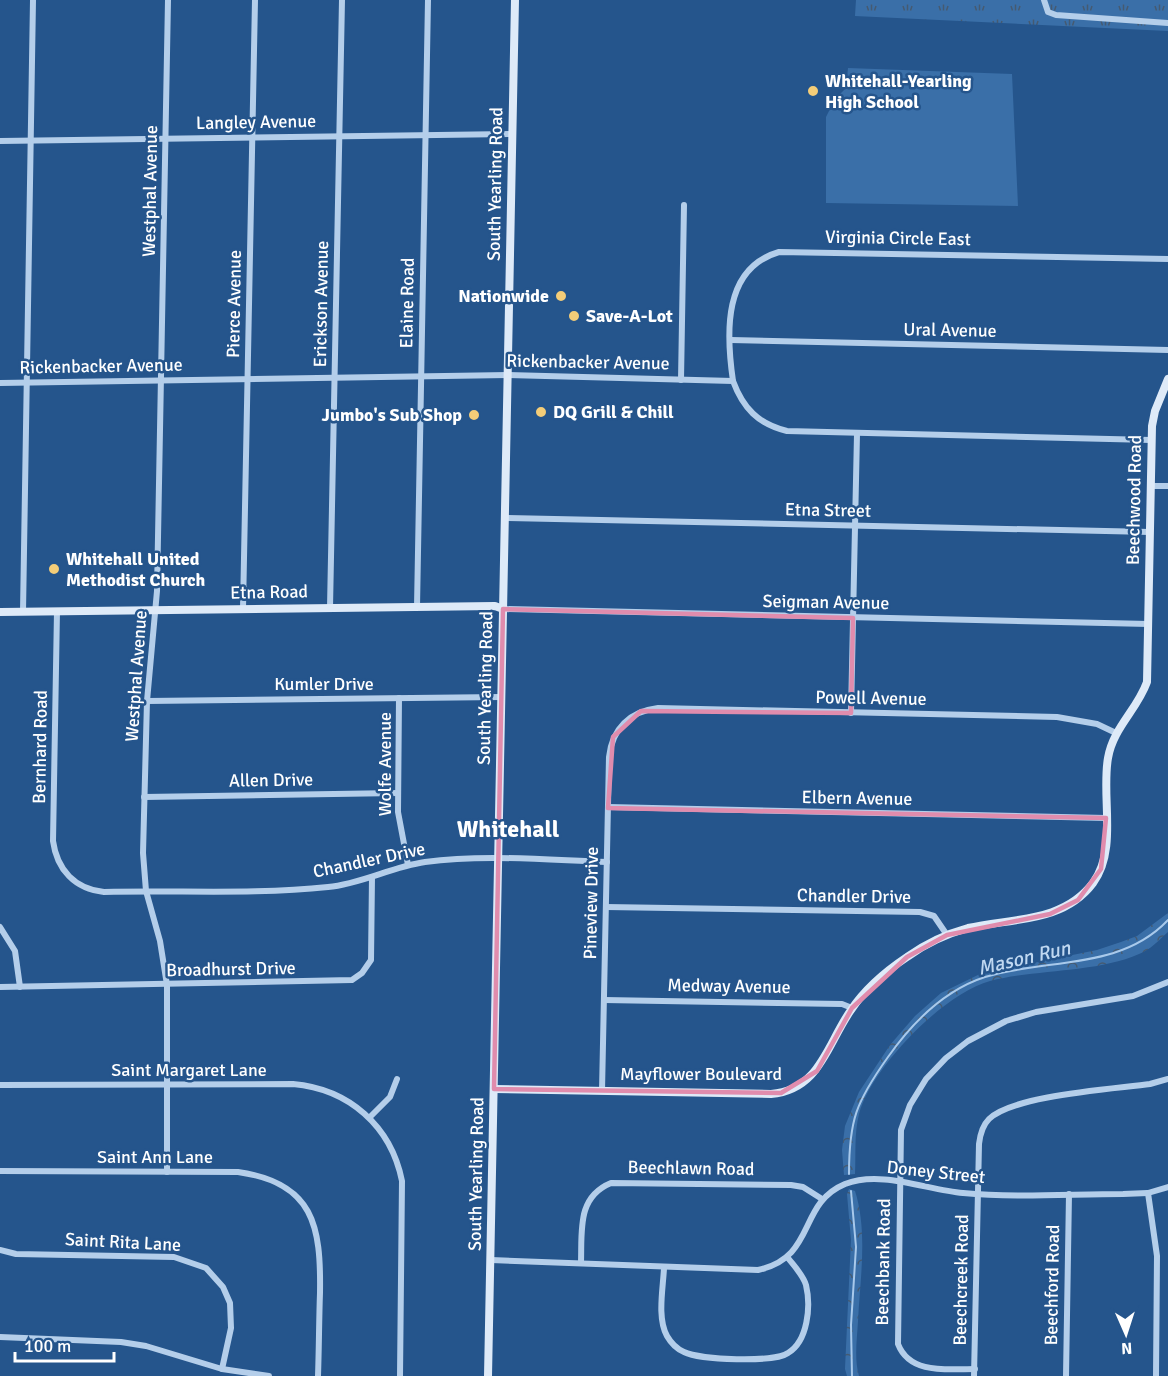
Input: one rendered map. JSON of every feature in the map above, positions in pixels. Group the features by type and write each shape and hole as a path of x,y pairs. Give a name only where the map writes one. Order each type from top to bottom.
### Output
{"street":[{"path":"23,612 33,0"},
{"name":"Westphal Avenue","path":"167,1172 167,985 162,948 146,891 144,797 147,701 156,610 168,0"},
{"name":"Pierce Avenue","path":"243,609 255,0"},
{"name":"Erickson Avenue","path":"330,608 342,0"},
{"name":"Elaine Road","path":"417,607 428,0"},
{"name":"South Yearling Road","path":"488,1376 515,0"},
{"path":"1044,0 1048,12 1056,15 1168,23"},
{"name":"Langley Avenue","path":"0,141 512,134"},
{"path":"681,380 684,205"},
{"name":"Virginia Circle East","path":"733,381 732,297 741,279 762,258 779,252 1168,259"},
{"name":"Ural Avenue","path":"731,340 1168,350"},
{"name":"Rickenbacker Avenue","path":"0,383 508,375 733,381"},
{"name":"Beechwood Road","path":"1149,624 1151,440 1155,411 1168,379"},
{"path":"733,381 745,407 768,425 796,432 1151,440"},
{"path":"851,712 856,434"},
{"path":"1150,486 1168,486"},
{"name":"Etna Street","path":"505,518 1150,532"},
{"name":"Etna Road","path":"0,612 495,606 503,609"},
{"name":"Seigman Avenue","path":"503,609 1149,624"},
{"name":"Bernhard Road","path":"57,611 53,841 58,861 70,878"},
{"name":"Mayflower Boulevard","path":"494,1089 771,1094 791,1090 817,1071 852,1008 888,971 906,957 947,935 989,924 1050,914 1070,906 1092,885 1101,869 1106,818 1107,760 1116,733 1142,694 1146,682 1149,624"},
{"name":"Kumler Drive","path":"147,701 501,697"},
{"name":"Wolfe Avenue","path":"399,698 398,793 400,829 408,865"},
{"name":"Powell Avenue","path":"626,720 641,711 658,708 1057,717 1097,724 1116,733"},
{"name":"Pineview Drive","path":"602,1091 610,747 613,737 626,720"},
{"name":"Allen Drive","path":"144,797 398,793"},
{"name":"Elbern Avenue","path":"608,807 1106,818"},
{"name":"Chandler Drive","path":"70,878 94,891 311,889 346,884 408,865 448,860 607,862"},
{"name":"Broadhurst Drive","path":"0,987 352,980 362,973 371,960 372,877"},
{"name":"Chandler Drive","path":"606,907 920,912 934,916 947,935"},
{"path":"0,927 15,951 20,987"},
{"name":"Beechbank Road","path":"974,1372 922,1367 909,1360 900,1350 897,1330 901,1130 910,1105 936,1069 968,1041 1005,1021 1036,1011 1133,996 1168,982"},
{"name":"Medway Avenue","path":"604,1000 842,1004 852,1008"},
{"path":"370,1117 390,1097 397,1079"},
{"name":"Beechcreek Road","path":"974,1372 980,1137 986,1124 997,1114 1020,1104 1150,1084 1168,1079"},
{"name":"Saint Margaret Lane","path":"0,1085 306,1085 342,1097 370,1117 390,1144 402,1181 400,1376"},
{"name":"Saint Ann Lane","path":"0,1171 167,1172 257,1175 273,1180 301,1201 315,1226 321,1254 318,1376"},
{"name":"Doney Street","path":"788,1258 822,1199 846,1183 900,1181 962,1193 1148,1193 1168,1187"},
{"name":"Beechlawn Road","path":"581,1262 584,1209 594,1193 611,1183 791,1185 803,1187 822,1199"},
{"path":"1148,1193 1157,1256 1156,1376"},
{"name":"Beechford Road","path":"1066,1376 1069,1194"},
{"name":"Saint Rita Lane","path":"0,1250 16,1254 174,1257 206,1268 224,1287 231,1310 231,1328 222,1369"},
{"path":"490,1260 758,1270 774,1267 788,1258 806,1287 806,1324 797,1346 789,1353 772,1358 702,1356 683,1352 675,1347 668,1338 662,1318 664,1268"},
{"path":"0,1337 121,1342 146,1346 222,1369 268,1376"}],"highlighted area":[{"path":"503,609 853,618 851,713 641,711 613,737 608,808 1106,818 1101,869 1078,900 1050,914 947,935 907,957 852,1008 817,1071 781,1093 494,1089"}],"green space":[{"path":"856,0 1168,0 1168,31 855,16"},
{"path":"848,68 1012,74 1018,206 826,203 826,117 835,99 846,88"},
{"path":"1168,913 1168,932 1139,954 1104,965 990,981 952,1000 932,1016 894,1055 866,1096 857,1122 855,1174 844,1175 842,1150 845,1126 859,1092 890,1045 915,1016 941,993 980,974 1097,950 1121,942 1137,936"},
{"path":"849,1189 855,1191 862,1239 856,1349 859,1376 847,1376 845,1369 851,1240 847,1194"}],"waterway":[{"name":"Mason Run","path":"849,1174 853,1125 856,1112 868,1087 888,1057 930,1009 956,990 985,977 1008,971 1081,960 1128,948 1149,936 1168,920"},
{"name":"Mason Run","path":"851,1191 856,1247 851,1325 852,1376"}],"place":[{"name":"Whitehall-Yearling High School","path":"813,91"},
{"name":"Nationwide","path":"561,296"},
{"name":"Save-A-Lot","path":"574,316"},
{"name":"DQ Grill & Chill","path":"541,412"},
{"name":"Jumbo's Sub Shop","path":"474,415"},
{"name":"Whitehall United Methodist Church","path":"54,569"}],"district":[{"name":"Whitehall","path":"508,829"}]}
